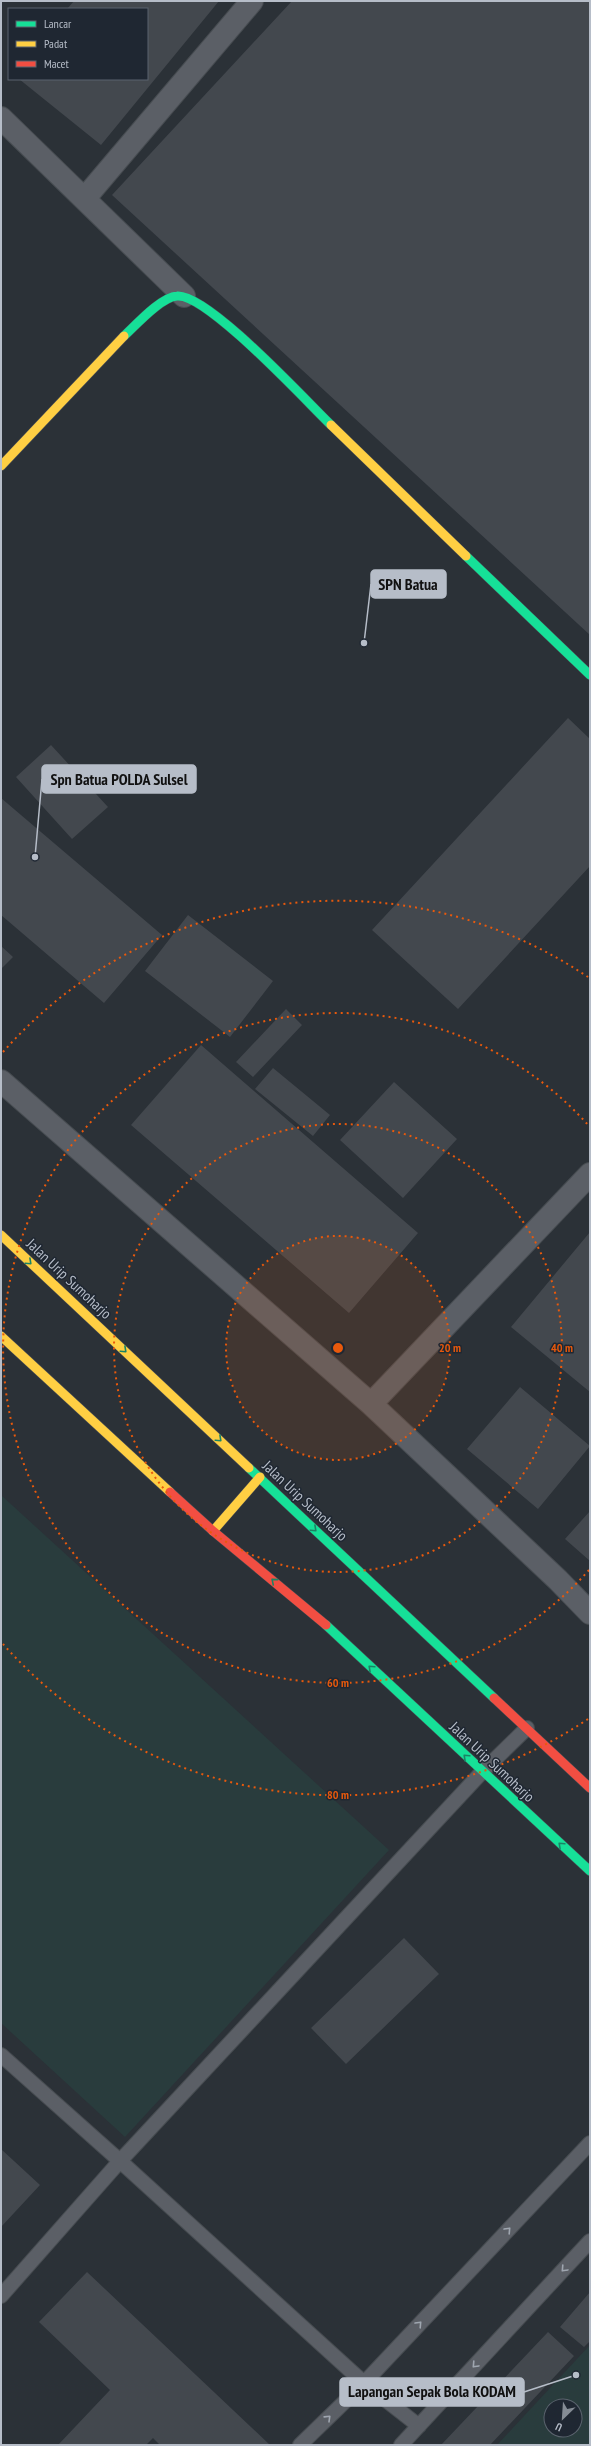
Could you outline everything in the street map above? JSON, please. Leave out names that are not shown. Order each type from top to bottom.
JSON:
[{"type":"main road","points":[[1,466],[125,334],[161,302],[173,297],[184,296],[198,302],[223,321],[590,675]]},
{"type":"main road","name":"Jalan Urip Sumoharjo","points":[[1,1235],[590,1788]]},
{"type":"main road","name":"Jalan Urip Sumoharjo","points":[[1,1336],[213,1531],[320,1620],[590,1871]]},
{"type":"main road","points":[[213,1531],[260,1477]]},
{"type":"street","points":[[85,198],[252,1]]},
{"type":"street","points":[[1,118],[85,198],[184,296]]},
{"type":"street","points":[[1,1081],[371,1404],[558,1580],[590,1613]]},
{"type":"street","points":[[371,1404],[590,1174]]},
{"type":"lane","points":[[1,2296],[120,2161],[482,1772],[527,1728]]},
{"type":"lane","points":[[1,2055],[364,2383],[419,2426]]},
{"type":"lane","points":[[300,2445],[364,2383],[590,2143]]},
{"type":"lane","points":[[401,2445],[590,2241]]},
{"type":"shaded area","points":[[1,1495],[389,1850],[125,2137],[1,2023]]},
{"type":"shaded area","points":[[590,2345],[590,2445],[497,2445]]},
{"type":"building","points":[[74,1],[219,1],[101,145],[20,80],[148,80],[148,8],[68,8]]},
{"type":"building","points":[[292,1],[590,1],[590,635],[112,195]]},
{"type":"building","points":[[568,718],[590,739],[590,866],[458,1009],[372,930]]},
{"type":"building","points":[[51,745],[108,807],[72,839],[16,777]]},
{"type":"building","points":[[1,798],[162,935],[104,1003],[1,915]]},
{"type":"building","points":[[188,915],[273,981],[230,1037],[145,971]]},
{"type":"building","points":[[1,946],[13,957],[1,969]]},
{"type":"building","points":[[286,1009],[302,1025],[253,1077],[236,1062]]},
{"type":"building","points":[[201,1045],[418,1233],[349,1313],[131,1125]]},
{"type":"building","points":[[273,1068],[330,1115],[313,1136],[255,1089]]},
{"type":"building","points":[[394,1082],[457,1139],[403,1198],[340,1140]]},
{"type":"building","points":[[590,1232],[590,1392],[511,1327]]},
{"type":"building","points":[[520,1387],[590,1446],[538,1509],[467,1449]]},
{"type":"building","points":[[590,1511],[590,1561],[565,1539]]},
{"type":"building","points":[[404,1938],[439,1974],[346,2064],[311,2028]]},
{"type":"building","points":[[1,2149],[40,2185],[1,2227]]},
{"type":"building","points":[[87,2272],[270,2445],[160,2445],[153,2438],[146,2445],[58,2445],[110,2390],[39,2322]]},
{"type":"building","points":[[590,2292],[590,2341],[584,2347],[560,2327]]},
{"type":"building","points":[[548,2332],[574,2356],[490,2445],[441,2445]]},
{"type":"traffic: fast","points":[[124,336],[149,312],[164,301],[177,296],[191,300],[210,312],[256,350],[331,425]]},
{"type":"traffic: fast","points":[[466,556],[590,675]]},
{"type":"traffic: fast","points":[[249,1468],[494,1698]]},
{"type":"traffic: fast","points":[[326,1625],[590,1871]]},
{"type":"traffic: slow","points":[[1,466],[124,336]]},
{"type":"traffic: slow","points":[[331,425],[466,556]]},
{"type":"traffic: slow","points":[[1,1235],[249,1468]]},
{"type":"traffic: slow","points":[[1,1336],[170,1492]]},
{"type":"traffic: slow","points":[[213,1531],[260,1477]]},
{"type":"traffic: jam","points":[[170,1492],[213,1531],[326,1625]]},
{"type":"traffic: jam","points":[[494,1698],[590,1788]]},
{"type":"place","name":"SPN Batua","points":[[364,643]]},
{"type":"place","name":"Spn Batua POLDA Sulsel","points":[[35,857]]},
{"type":"place","name":"Lapangan Sepak Bola KODAM","points":[[576,2375]]}]
